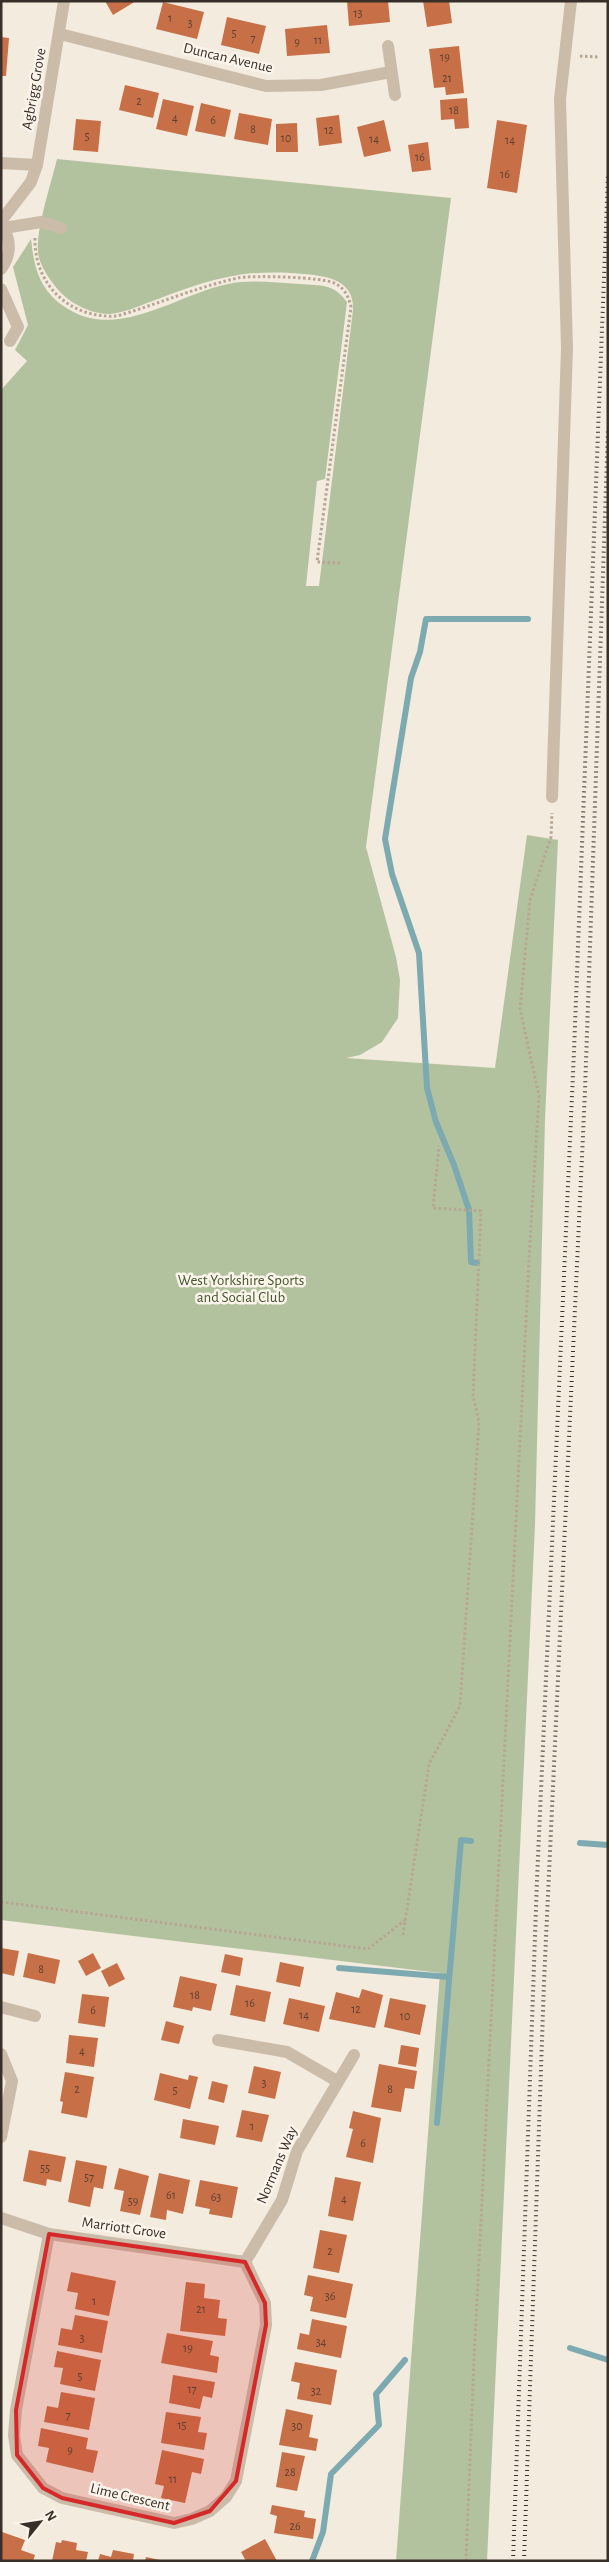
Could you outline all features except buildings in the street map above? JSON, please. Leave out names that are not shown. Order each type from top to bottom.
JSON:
[{"type":"street","name":"Agbrigg Grove","points":[[2,225],[31,182],[37,165],[64,1]]},
{"type":"street","points":[[552,797],[567,348],[560,99],[571,1]]},
{"type":"street","name":"Duncan Avenue","points":[[60,34],[266,86],[321,85],[392,72]]},
{"type":"street","points":[[388,46],[395,95]]},
{"type":"street","points":[[1,163],[37,165]]},
{"type":"street","points":[[1,269],[10,249],[2,225],[41,222],[61,228]]},
{"type":"street","points":[[1,289],[18,327],[10,340]]},
{"type":"street","points":[[1,2008],[35,2016]]},
{"type":"street","points":[[218,2040],[286,2052],[337,2081]]},
{"type":"street","points":[[1,2054],[12,2081],[1,2137]]},
{"type":"street","name":"Normans Way","points":[[245,2262],[282,2200],[297,2151],[354,2055]]},
{"type":"street","name":"Marriott Grove","points":[[1,2218],[49,2234],[245,2262]]},
{"type":"street","name":"Lime Crescent","points":[[49,2234],[16,2410],[14,2435],[18,2455],[43,2488],[62,2498],[174,2523],[192,2519],[210,2511],[226,2497],[236,2481],[266,2325],[265,2303],[245,2262]]},
{"type":"path","points":[[36,223],[36,259],[42,276],[53,293],[84,313],[102,317],[117,316],[208,285],[241,278],[312,279],[334,282],[342,289],[349,297],[351,307],[318,562],[342,563]]},
{"type":"path","points":[[466,2561],[510,1637],[539,1096],[520,1009],[530,900],[551,837],[552,797]]},
{"type":"path","points":[[403,1935],[429,1764],[460,1706],[479,1422],[473,1396],[481,1211],[433,1208],[439,1146]]},
{"type":"path","points":[[1,1902],[368,1950],[405,1920]]},
{"type":"highlighted area","points":[[49,2234],[245,2262],[265,2303],[266,2325],[236,2481],[210,2511],[174,2523],[62,2498],[43,2488],[17,2455],[16,2410]]},
{"type":"green space","name":"West Yorkshire Sports and Social Club","points":[[57,159],[451,198],[366,847],[396,957],[400,980],[398,1018],[382,1042],[360,1055],[346,1058],[495,1068],[527,835],[558,840],[545,1119],[535,1525],[487,2561],[396,2561],[440,1973],[1,1920],[1,390],[27,361],[15,350],[28,325],[13,267],[31,239],[39,276],[54,298],[62,305],[82,316],[103,320],[145,313],[208,290],[228,284],[246,282],[321,286],[332,288],[342,296],[347,302],[325,479],[317,481],[306,586],[319,586],[353,310],[352,297],[346,288],[337,281],[316,275],[282,273],[258,273],[227,277],[182,290],[131,309],[110,314],[94,312],[79,306],[55,286],[42,266],[38,252],[39,231]]},
{"type":"waterway","points":[[477,1263],[471,1262],[469,1210],[454,1165],[436,1122],[427,1088],[419,953],[392,874],[385,839],[411,678],[420,652],[426,619],[528,619]]},
{"type":"waterway","points":[[437,2123],[461,1840],[471,1841]]},
{"type":"waterway","points":[[580,1843],[608,1845]]},
{"type":"waterway","points":[[339,1968],[449,1977]]},
{"type":"waterway","points":[[570,2348],[608,2360]]},
{"type":"waterway","points":[[312,2561],[323,2532],[331,2474],[379,2425],[376,2394],[405,2360]]},
{"type":"railway","points":[[513,2561],[537,1880],[574,1051],[608,174]]},
{"type":"railway","points":[[524,2561],[544,1982],[585,1091],[608,429]]}]
